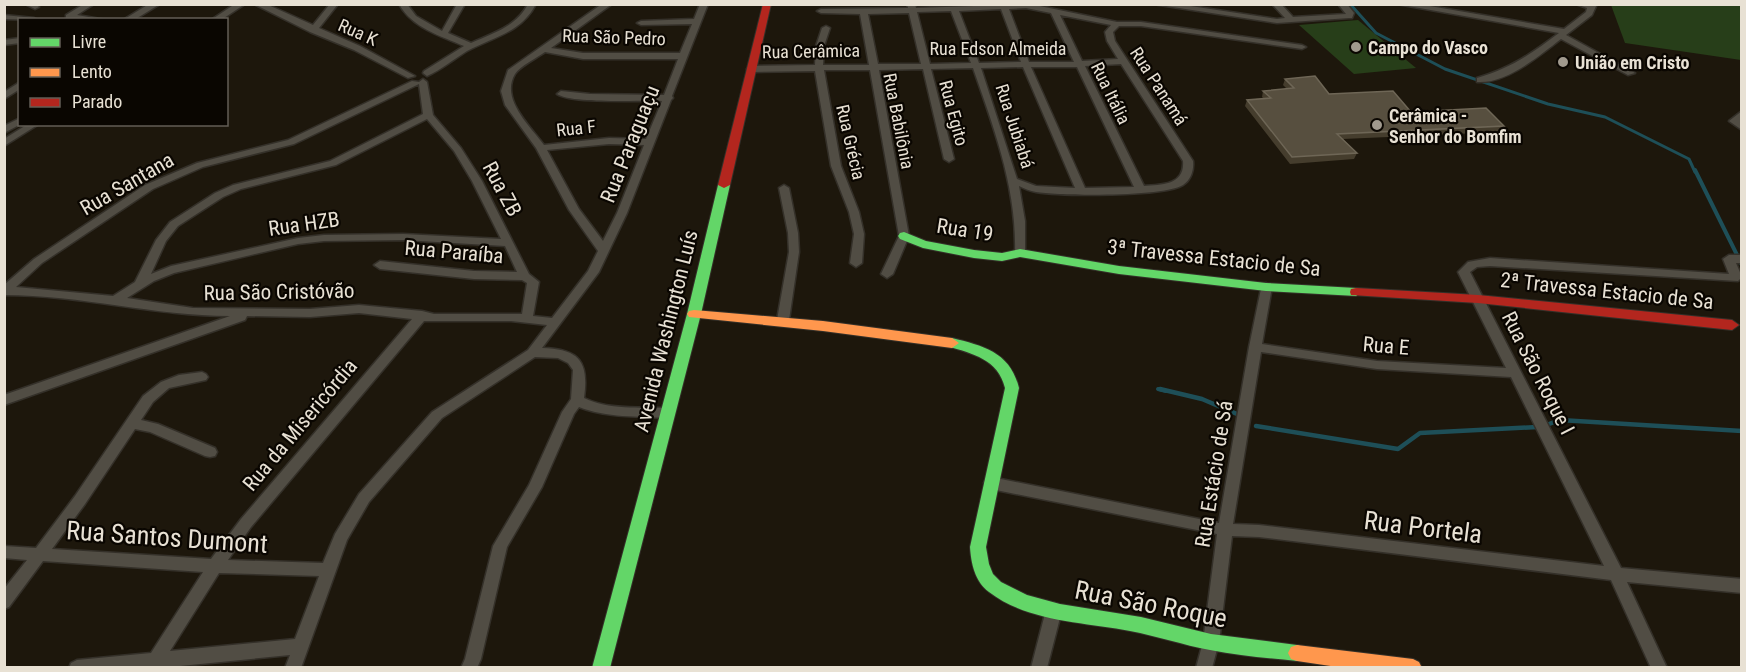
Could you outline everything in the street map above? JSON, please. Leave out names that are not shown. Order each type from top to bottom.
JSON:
[{"type":"street","points":[[67,18],[90,4]]},
{"type":"street","points":[[131,18],[156,4]]},
{"type":"street","points":[[218,18],[241,4]]},
{"type":"street","name":"Rua K","points":[[258,4],[419,78]]},
{"type":"street","points":[[313,30],[334,4]]},
{"type":"street","points":[[403,4],[408,13],[416,19],[471,46]]},
{"type":"street","points":[[444,34],[461,4]]},
{"type":"street","name":"Rua Santana","points":[[4,291],[38,261],[149,187],[200,165],[291,142],[419,78],[471,46],[507,31],[524,18],[532,4]]},
{"type":"street","points":[[604,251],[574,210],[541,148],[510,105],[505,91],[511,72],[597,14],[608,4]]},
{"type":"street","name":"Rua Paraguaçu","points":[[532,353],[579,292],[604,251],[669,98],[704,4]]},
{"type":"street","name":"Avenida Washington Luís","points":[[601,668],[694,314],[767,4]]},
{"type":"street","points":[[1157,4],[1277,21],[1349,16],[1350,13],[1342,4]]},
{"type":"street","points":[[1276,4],[1292,21]]},
{"type":"street","points":[[1401,4],[1562,33],[1631,73]]},
{"type":"street","points":[[1480,80],[1503,73],[1527,61],[1589,13],[1593,5],[1580,4]]},
{"type":"street","points":[[821,11],[864,12],[912,7],[954,9],[1037,6],[1117,24],[1141,24],[1302,47]]},
{"type":"street","points":[[1175,6],[1182,12],[1185,31]]},
{"type":"street","name":"Rua Egito","points":[[912,7],[949,159]]},
{"type":"street","points":[[1004,7],[1026,65],[1082,192]]},
{"type":"street","name":"Rua Jubiabá","points":[[954,9],[978,65],[1014,181],[1036,189],[1082,192],[1158,189],[1175,186],[1183,180],[1189,166]]},
{"type":"street","name":"Rua Itália","points":[[1054,11],[1140,189]]},
{"type":"street","name":"Rua Babilônia","points":[[864,12],[904,236]]},
{"type":"street","points":[[641,23],[697,21]]},
{"type":"street","name":"Rua Panamá","points":[[1117,24],[1111,29],[1109,36],[1189,166]]},
{"type":"street","name":"Rua Grécia","points":[[825,28],[820,46],[819,68],[836,166],[854,212],[859,234],[856,263]]},
{"type":"street","name":"Rua São Pedro","points":[[543,49],[583,56],[684,56]]},
{"type":"street","name":"Rua Edson Almeida","points":[[872,66],[1078,64],[1124,61]]},
{"type":"street","name":"Rua Cerâmica","points":[[751,69],[872,66]]},
{"type":"street","points":[[140,284],[161,240],[174,224],[219,195],[237,187],[333,163],[428,115],[419,78]]},
{"type":"street","points":[[4,96],[18,86]]},
{"type":"street","points":[[561,94],[590,98],[669,98]]},
{"type":"street","points":[[1742,114],[1734,121],[1742,127]]},
{"type":"street","name":"Rua ZB","points":[[428,115],[466,163],[525,276],[533,282],[527,318]]},
{"type":"street","points":[[4,130],[18,122]]},
{"type":"street","points":[[4,142],[32,126]]},
{"type":"street","name":"Rua F","points":[[541,148],[609,141],[651,142]]},
{"type":"street","points":[[1014,181],[1020,223],[1020,253]]},
{"type":"street","points":[[783,320],[794,252],[793,233],[784,188]]},
{"type":"street","points":[[887,274],[904,236]]},
{"type":"street","name":"Rua 19","points":[[904,236],[909,240],[924,244],[974,254],[1002,257],[1020,253]]},
{"type":"street","name":"Rua HZB","points":[[115,300],[140,284],[171,270],[298,241],[324,238],[403,237],[508,243]]},
{"type":"street","name":"3ª Travessa Estacio de Sa","points":[[1020,253],[1119,270],[1266,287],[1478,299]]},
{"type":"street","name":"Rua São Roque I","points":[[1659,668],[1616,574],[1464,272],[1475,263],[1736,278],[1730,259],[1738,259]]},
{"type":"street","name":"Rua Paraíba","points":[[380,265],[474,275],[525,276]]},
{"type":"street","name":"Rua Estácio de Sá","points":[[1204,668],[1211,642],[1225,530],[1266,287]]},
{"type":"street","name":"Rua São Cristóvão","points":[[4,291],[31,291],[115,300],[193,312],[310,313],[359,309],[434,318],[483,316],[554,322]]},
{"type":"street","name":"2ª Travessa Estacio de Sa","points":[[1478,299],[1732,325]]},
{"type":"street","points":[[4,400],[220,322],[268,311]]},
{"type":"street","name":"Rua São Roque","points":[[694,314],[783,320],[956,344],[990,356],[1003,364],[1008,371],[1012,388],[978,547],[979,564],[985,576],[995,587],[1014,598],[1053,610],[1133,623],[1211,642],[1413,668]]},
{"type":"street","name":"Rua da Misericórdia","points":[[153,663],[215,566],[264,501],[422,315]]},
{"type":"street","name":"Rua E","points":[[1255,347],[1377,365],[1514,373]]},
{"type":"street","points":[[293,668],[327,570],[350,519],[364,498],[437,415],[532,353],[541,351],[555,353],[574,362],[579,369],[578,400],[568,412],[535,487],[500,546],[469,668]]},
{"type":"street","points":[[4,602],[18,581],[42,553],[131,423],[156,391],[179,380],[202,378]]},
{"type":"street","points":[[578,400],[586,405],[600,408],[667,413]]},
{"type":"street","points":[[131,423],[153,428],[210,452]]},
{"type":"street","name":"Rua Portela","points":[[991,483],[1225,530],[1259,531],[1616,574],[1742,586]]},
{"type":"street","name":"Rua Santos Dumont","points":[[4,552],[215,566],[327,570]]},
{"type":"street","points":[[1039,668],[1053,610]]},
{"type":"street","points":[[77,668],[153,663],[302,646]]},
{"type":"green space","points":[[1611,5],[1741,5],[1741,60],[1625,43]]},
{"type":"green space","name":"Campo do Vasco","points":[[1358,20],[1416,68],[1354,74],[1299,25]]},
{"type":"building","name":"Cerâmica - Senhor do Bomfim","points":[[1315,76],[1329,94],[1393,91],[1411,112],[1486,108],[1504,126],[1337,134],[1357,153],[1292,157],[1247,100],[1271,98],[1263,91],[1294,88],[1285,79]]},
{"type":"waterway","points":[[1350,4],[1376,33],[1445,69],[1548,104],[1605,117],[1689,159],[1695,172]]},
{"type":"waterway","points":[[1695,170],[1742,265]]},
{"type":"waterway","points":[[1158,389],[1166,391]]},
{"type":"waterway","points":[[1160,389],[1202,399],[1237,414]]},
{"type":"waterway","points":[[1549,424],[1560,420],[1742,431]]},
{"type":"waterway","points":[[1256,426],[1398,449],[1420,433],[1537,427]]},
{"type":"traffic: fast","points":[[601,668],[694,314],[724,185]]},
{"type":"traffic: fast","points":[[904,236],[923,244],[974,254],[1002,257],[1020,253],[1119,270],[1266,287],[1356,292]]},
{"type":"traffic: fast","points":[[952,343],[991,356],[1005,369],[1012,388],[978,547],[982,569],[987,579],[995,587],[1024,602],[1060,611],[1141,625],[1211,642],[1297,653]]},
{"type":"traffic: slow","points":[[694,314],[823,326],[952,343]]},
{"type":"traffic: slow","points":[[1297,653],[1413,668]]},
{"type":"traffic: jam","points":[[724,185],[767,4]]},
{"type":"traffic: jam","points":[[1356,292],[1478,299],[1732,325]]},
{"type":"place","name":"Campo do Vasco","points":[[1356,47]]},
{"type":"place","name":"União em Cristo","points":[[1563,62]]},
{"type":"place","name":"Cerâmica - Senhor do Bomfim","points":[[1377,125]]}]
